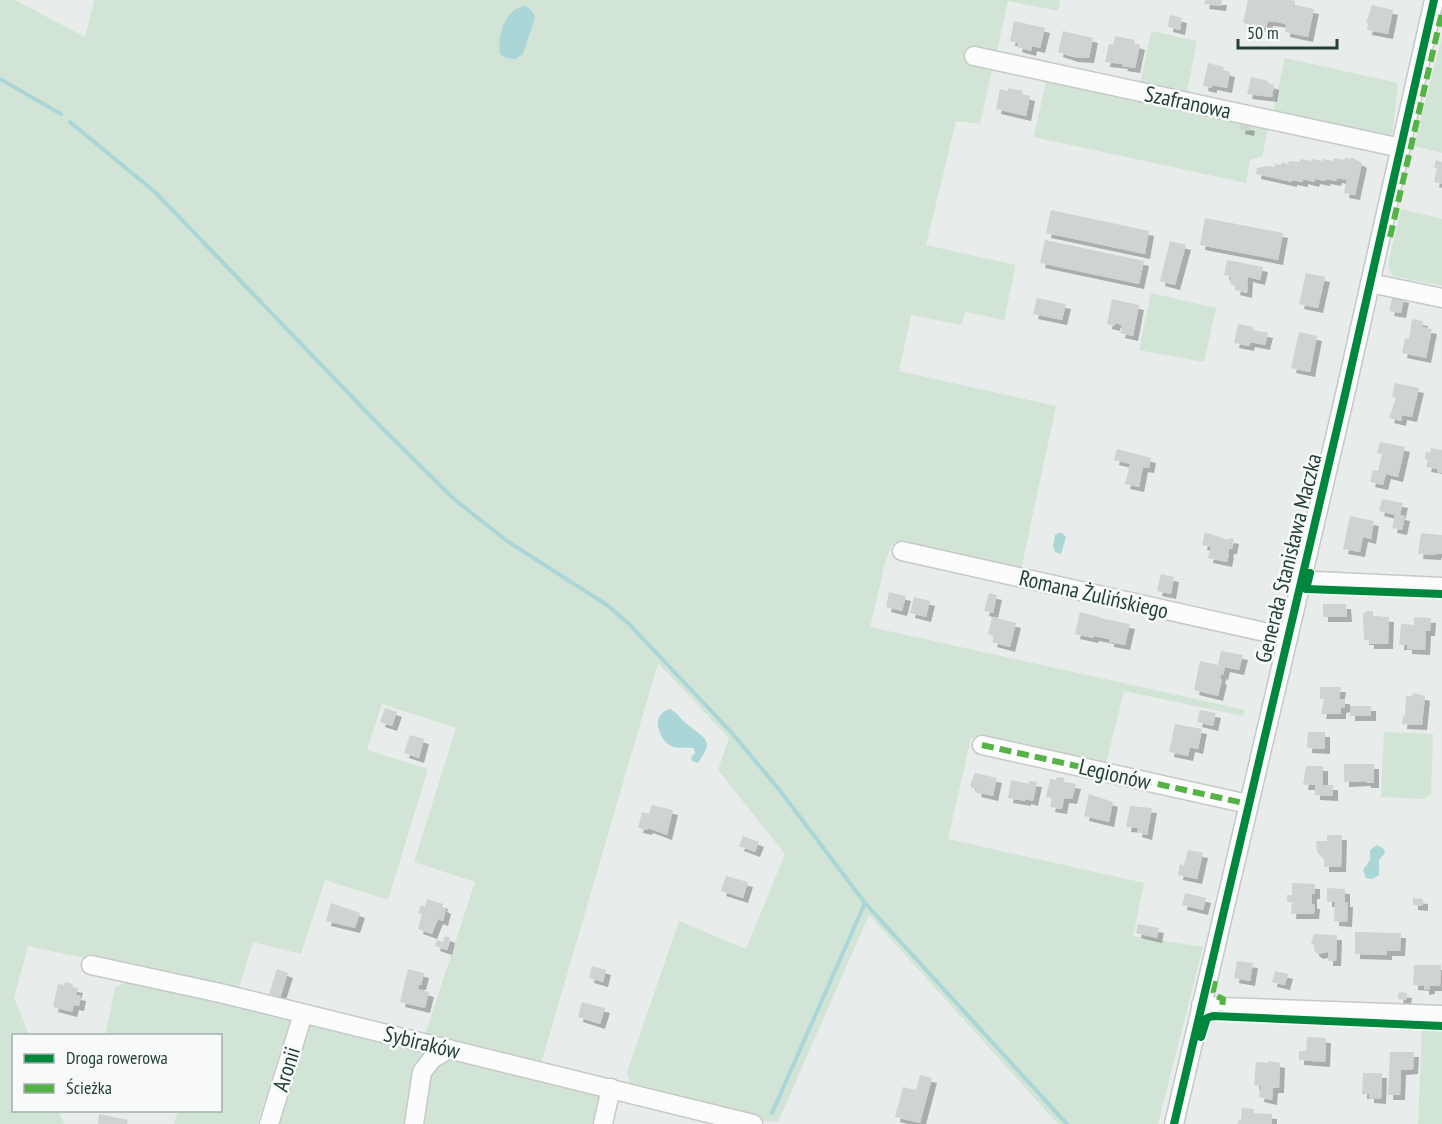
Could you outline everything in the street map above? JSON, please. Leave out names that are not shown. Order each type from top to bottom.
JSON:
[{"type":"street","name":"Generała Stanisława Maczka","points":[[1174,1124],[1401,148],[1436,12]]},
{"type":"street","name":"Szafranowa","points":[[974,56],[1401,148]]},
{"type":"street","points":[[1370,283],[1442,298]]},
{"type":"street","name":"Romana Żulińskiego","points":[[902,551],[1287,637]]},
{"type":"street","points":[[1302,578],[1442,587]]},
{"type":"street","name":"Legionów","points":[[982,744],[1248,804]]},
{"type":"street","name":"Sybiraków","points":[[91,965],[449,1049],[753,1124]]},
{"type":"street","points":[[1201,1005],[1442,1015]]},
{"type":"street","name":"Aronii","points":[[269,1124],[303,1014]]},
{"type":"street","points":[[414,1124],[422,1072],[432,1059],[449,1049]]},
{"type":"street","points":[[603,1124],[611,1088]]},
{"type":"green space","points":[[0,0],[15,0],[85,37],[94,0],[1060,0],[1058,11],[1008,1],[996,56],[973,50],[968,65],[992,70],[980,124],[956,121],[926,245],[1016,265],[1004,320],[965,312],[962,325],[911,315],[899,371],[1056,406],[1020,574],[892,545],[886,559],[870,627],[1245,710],[1243,716],[1124,691],[1105,767],[971,738],[948,839],[1144,883],[1133,936],[1203,947],[1158,1124],[1058,1124],[869,915],[778,1122],[752,1120],[630,1085],[627,1072],[679,921],[746,949],[785,854],[718,770],[729,738],[658,663],[540,1067],[424,1038],[475,882],[414,862],[456,728],[382,704],[367,750],[428,769],[388,900],[325,880],[301,954],[253,942],[238,991],[28,946],[14,998],[29,1034],[12,1034],[12,1112],[59,1112],[64,1124],[0,1124]]},
{"type":"green space","points":[[1151,31],[1197,41],[1186,96],[1140,85]]},
{"type":"green space","points":[[1442,37],[1442,153],[1414,146]]},
{"type":"green space","points":[[1285,58],[1398,83],[1392,138],[1272,115]]},
{"type":"green space","points":[[1046,81],[1268,129],[1262,157],[1250,160],[1246,183],[1034,137]]},
{"type":"green space","points":[[1401,209],[1442,219],[1442,286],[1393,276],[1388,265]]},
{"type":"green space","points":[[1151,293],[1216,308],[1204,362],[1139,350]]},
{"type":"green space","points":[[1384,732],[1433,734],[1431,794],[1424,799],[1381,797]]},
{"type":"green space","points":[[127,981],[291,1021],[257,1124],[174,1124],[178,1112],[222,1112],[222,1034],[105,1034],[115,988]]},
{"type":"green space","points":[[310,1026],[437,1052],[408,1124],[278,1124]]},
{"type":"green space","points":[[1422,1030],[1442,1031],[1442,1124],[1418,1124]]},
{"type":"green space","points":[[452,1053],[601,1093],[593,1124],[419,1124],[427,1073]]},
{"type":"water","points":[[526,6],[535,18],[523,54],[515,59],[506,58],[500,54],[501,31],[513,11]]},
{"type":"water","points":[[1058,533],[1066,537],[1061,554],[1055,552],[1053,546],[1055,535]]},
{"type":"water","points":[[670,709],[706,740],[706,749],[698,763],[692,761],[691,758],[695,753],[694,748],[671,746],[666,743],[660,733],[658,721],[660,716]]},
{"type":"water","points":[[1377,845],[1384,849],[1385,853],[1379,860],[1379,875],[1372,879],[1366,878],[1363,870],[1370,860],[1370,850]]},
{"type":"building","points":[[1205,0],[1222,0],[1221,6],[1204,4]]},
{"type":"building","points":[[1248,0],[1290,0],[1295,1],[1295,5],[1314,9],[1308,37],[1285,32],[1286,24],[1277,22],[1268,21],[1266,28],[1243,23]]},
{"type":"building","points":[[1372,5],[1393,10],[1388,34],[1367,30],[1368,23],[1366,23]]},
{"type":"building","points":[[1170,15],[1182,18],[1180,30],[1168,27]]},
{"type":"building","points":[[1014,21],[1045,28],[1040,48],[1032,46],[1031,51],[1017,47],[1018,43],[1010,41]]},
{"type":"building","points":[[1063,31],[1093,38],[1089,58],[1073,57],[1058,52]]},
{"type":"building","points":[[1115,36],[1135,40],[1134,43],[1140,45],[1135,68],[1105,62],[1109,44],[1113,45]]},
{"type":"building","points":[[1208,63],[1224,67],[1223,70],[1230,72],[1227,88],[1203,86]]},
{"type":"building","points":[[1251,77],[1268,81],[1274,85],[1272,97],[1247,94]]},
{"type":"building","points":[[1008,88],[1023,91],[1022,94],[1030,96],[1026,116],[996,109],[1000,89],[1008,91]]},
{"type":"building","points":[[1241,124],[1250,126],[1249,131],[1240,129]]},
{"type":"building","points":[[1351,157],[1362,163],[1355,195],[1344,193],[1347,180],[1315,179],[1314,182],[1303,179],[1303,182],[1292,180],[1292,182],[1256,174],[1257,168],[1275,167],[1275,164],[1281,165],[1282,162],[1288,164],[1289,161],[1300,162],[1300,159],[1333,161],[1334,158],[1344,160],[1345,158],[1351,159]]},
{"type":"building","points":[[1436,160],[1442,162],[1442,184],[1434,182]]},
{"type":"building","points":[[1051,210],[1149,231],[1145,254],[1046,233]]},
{"type":"building","points":[[1205,218],[1283,233],[1278,260],[1200,245]]},
{"type":"building","points":[[1045,240],[1144,261],[1139,284],[1040,263]]},
{"type":"building","points":[[1170,241],[1186,245],[1175,285],[1160,281]]},
{"type":"building","points":[[1227,260],[1263,267],[1260,280],[1248,277],[1247,293],[1235,290],[1236,286],[1230,284],[1231,276],[1224,275]]},
{"type":"building","points":[[1306,273],[1325,277],[1318,308],[1299,304]]},
{"type":"building","points":[[1393,295],[1404,298],[1401,313],[1389,311]]},
{"type":"building","points":[[1037,298],[1066,304],[1062,320],[1033,314]]},
{"type":"building","points":[[1112,299],[1139,305],[1133,336],[1120,333],[1122,325],[1107,324]]},
{"type":"building","points":[[1412,319],[1423,321],[1422,327],[1432,329],[1426,358],[1402,353],[1405,338],[1409,339]]},
{"type":"building","points":[[1238,324],[1268,333],[1265,345],[1250,342],[1249,346],[1234,343]]},
{"type":"building","points":[[1299,332],[1317,336],[1310,372],[1291,368]]},
{"type":"building","points":[[1395,383],[1419,388],[1412,417],[1402,415],[1401,421],[1389,418],[1396,398],[1392,397]]},
{"type":"building","points":[[1380,442],[1405,447],[1398,477],[1386,474],[1383,485],[1370,482],[1373,470],[1378,471],[1382,454],[1377,453]]},
{"type":"building","points":[[1431,448],[1442,450],[1442,473],[1437,472],[1438,469],[1426,467],[1428,460],[1425,459],[1426,452],[1430,453]]},
{"type":"building","points":[[1117,449],[1151,458],[1149,468],[1143,467],[1139,487],[1125,484],[1130,464],[1114,460]]},
{"type":"building","points":[[1382,499],[1403,503],[1400,515],[1405,516],[1402,530],[1392,528],[1395,515],[1379,511]]},
{"type":"building","points":[[1350,516],[1374,521],[1371,539],[1363,537],[1360,552],[1343,549]]},
{"type":"building","points":[[1205,532],[1228,540],[1229,538],[1234,539],[1232,549],[1229,549],[1227,562],[1208,558],[1211,547],[1202,545]]},
{"type":"building","points":[[1421,533],[1442,535],[1442,554],[1418,554]]},
{"type":"building","points":[[1161,574],[1174,577],[1171,594],[1157,591]]},
{"type":"building","points":[[889,592],[906,596],[902,611],[886,607]]},
{"type":"building","points":[[989,593],[997,595],[993,613],[984,611]]},
{"type":"building","points":[[914,597],[930,601],[926,617],[910,613]]},
{"type":"building","points":[[1323,604],[1346,604],[1347,617],[1323,617]]},
{"type":"building","points":[[1373,611],[1373,616],[1389,617],[1388,644],[1369,644],[1369,640],[1364,640],[1363,614]]},
{"type":"building","points":[[1080,612],[1130,624],[1125,645],[1109,642],[1109,639],[1075,634]]},
{"type":"building","points":[[992,617],[1016,623],[1010,647],[992,642],[994,636],[988,634]]},
{"type":"building","points":[[1414,617],[1431,618],[1430,631],[1426,631],[1425,650],[1407,649],[1407,645],[1399,645],[1401,624],[1414,625]]},
{"type":"building","points":[[1221,651],[1243,655],[1239,670],[1225,667],[1223,675],[1221,674],[1220,679],[1222,680],[1218,696],[1194,690],[1200,661],[1218,665]]},
{"type":"building","points":[[1320,687],[1341,687],[1339,699],[1345,699],[1345,707],[1341,708],[1341,714],[1321,714],[1324,699],[1320,699]]},
{"type":"building","points":[[1414,693],[1425,696],[1422,725],[1402,724],[1403,716],[1405,716],[1406,696]]},
{"type":"building","points":[[1350,706],[1371,706],[1371,716],[1350,716]]},
{"type":"building","points":[[385,708],[397,712],[392,726],[380,722]]},
{"type":"building","points":[[1200,710],[1216,713],[1213,726],[1197,722]]},
{"type":"building","points":[[1175,724],[1202,729],[1198,749],[1190,747],[1188,756],[1169,752]]},
{"type":"building","points":[[1308,732],[1325,732],[1325,749],[1307,748]]},
{"type":"building","points":[[410,735],[424,739],[419,758],[404,753]]},
{"type":"building","points":[[1344,764],[1374,764],[1374,783],[1344,782]]},
{"type":"building","points":[[1306,766],[1323,766],[1323,785],[1333,785],[1333,796],[1315,795],[1315,785],[1303,785]]},
{"type":"building","points":[[975,773],[997,778],[993,796],[976,792],[977,789],[972,788],[970,785]]},
{"type":"building","points":[[1057,777],[1064,778],[1064,782],[1076,784],[1072,799],[1064,798],[1062,809],[1050,807],[1052,798],[1046,797],[1050,779],[1056,780]]},
{"type":"building","points":[[1011,780],[1029,784],[1029,781],[1037,782],[1033,801],[1008,798]]},
{"type":"building","points":[[1089,794],[1113,802],[1109,822],[1084,816]]},
{"type":"building","points":[[652,805],[673,810],[667,835],[648,828],[647,830],[638,828],[642,812],[649,814]]},
{"type":"building","points":[[1130,806],[1152,808],[1147,835],[1137,832],[1138,828],[1126,827]]},
{"type":"building","points":[[1327,835],[1342,835],[1341,867],[1324,867],[1324,859],[1317,852],[1316,841],[1327,841]]},
{"type":"building","points":[[743,836],[759,842],[755,852],[739,846]]},
{"type":"building","points":[[1188,850],[1203,853],[1197,879],[1178,875],[1180,864],[1184,865]]},
{"type":"building","points":[[726,876],[748,882],[743,898],[721,891]]},
{"type":"building","points":[[1292,883],[1315,884],[1315,894],[1312,894],[1312,904],[1315,904],[1314,914],[1291,914],[1292,902],[1287,902],[1287,895],[1292,895]]},
{"type":"building","points":[[1327,888],[1345,889],[1345,902],[1348,902],[1347,922],[1334,921],[1335,902],[1327,902]]},
{"type":"building","points":[[1185,893],[1206,898],[1203,910],[1182,905]]},
{"type":"building","points":[[1413,898],[1423,899],[1423,906],[1413,905]]},
{"type":"building","points":[[427,899],[443,904],[442,907],[446,909],[443,921],[438,919],[432,934],[418,929],[422,914],[418,913],[421,905],[425,907]]},
{"type":"building","points":[[331,903],[360,913],[355,928],[326,921]]},
{"type":"building","points":[[1138,924],[1159,928],[1157,938],[1136,933]]},
{"type":"building","points":[[1355,932],[1401,933],[1400,951],[1387,951],[1387,955],[1355,954]]},
{"type":"building","points":[[1314,934],[1337,935],[1336,961],[1328,961],[1328,952],[1318,954],[1314,951],[1314,945],[1311,943]]},
{"type":"building","points":[[445,936],[450,938],[447,950],[435,946],[437,940],[443,942]]},
{"type":"building","points":[[1237,961],[1253,963],[1250,981],[1234,978]]},
{"type":"building","points":[[1414,965],[1441,965],[1440,986],[1430,986],[1430,989],[1424,990],[1424,986],[1413,985]]},
{"type":"building","points":[[592,966],[606,970],[603,982],[589,978]]},
{"type":"building","points":[[277,969],[288,973],[280,998],[269,994]]},
{"type":"building","points":[[408,969],[424,973],[418,989],[429,992],[425,1008],[400,1002]]},
{"type":"building","points":[[1275,971],[1288,974],[1285,985],[1272,982]]},
{"type":"building","points":[[65,982],[78,988],[76,995],[81,996],[79,1006],[74,1005],[72,1012],[53,1007],[58,984],[64,985]]},
{"type":"building","points":[[1399,992],[1407,993],[1406,1000],[1398,999]]},
{"type":"building","points":[[582,1002],[605,1008],[600,1024],[578,1017]]},
{"type":"building","points":[[1307,1037],[1326,1038],[1325,1062],[1299,1060],[1299,1051],[1306,1051]]},
{"type":"building","points":[[1390,1052],[1414,1052],[1413,1069],[1401,1070],[1400,1095],[1388,1095]]},
{"type":"building","points":[[1268,1061],[1280,1063],[1279,1088],[1273,1088],[1272,1100],[1259,1097],[1261,1086],[1254,1085],[1256,1062],[1268,1063]]},
{"type":"building","points":[[1363,1073],[1382,1073],[1381,1099],[1369,1098],[1369,1094],[1362,1094]]},
{"type":"building","points":[[920,1075],[932,1078],[920,1123],[895,1117],[903,1087],[916,1090]]},
{"type":"building","points":[[1242,1108],[1254,1109],[1254,1113],[1272,1114],[1272,1124],[1237,1124],[1241,1120]]},
{"type":"building","points":[[99,1114],[128,1120],[127,1124],[98,1124]]},
{"type":"waterway","points":[[0,79],[61,114]]},
{"type":"waterway","points":[[70,122],[155,192],[382,428],[454,499],[507,541],[607,605],[629,624],[732,733],[781,792],[865,903],[1067,1124]]},
{"type":"waterway","points":[[772,1113],[865,903]]},
{"type":"marked path","points":[[1390,237],[1442,12]]},
{"type":"marked path","points":[[982,745],[1248,804]]},
{"type":"marked path","points":[[1215,981],[1214,995],[1223,999],[1221,1016]]},
{"type":"cycle path","points":[[1174,1124],[1344,399],[1434,0]]},
{"type":"cycle path","points":[[1310,573],[1306,589],[1442,594]]},
{"type":"cycle path","points":[[1201,1037],[1207,1018],[1213,1016],[1442,1026]]}]
